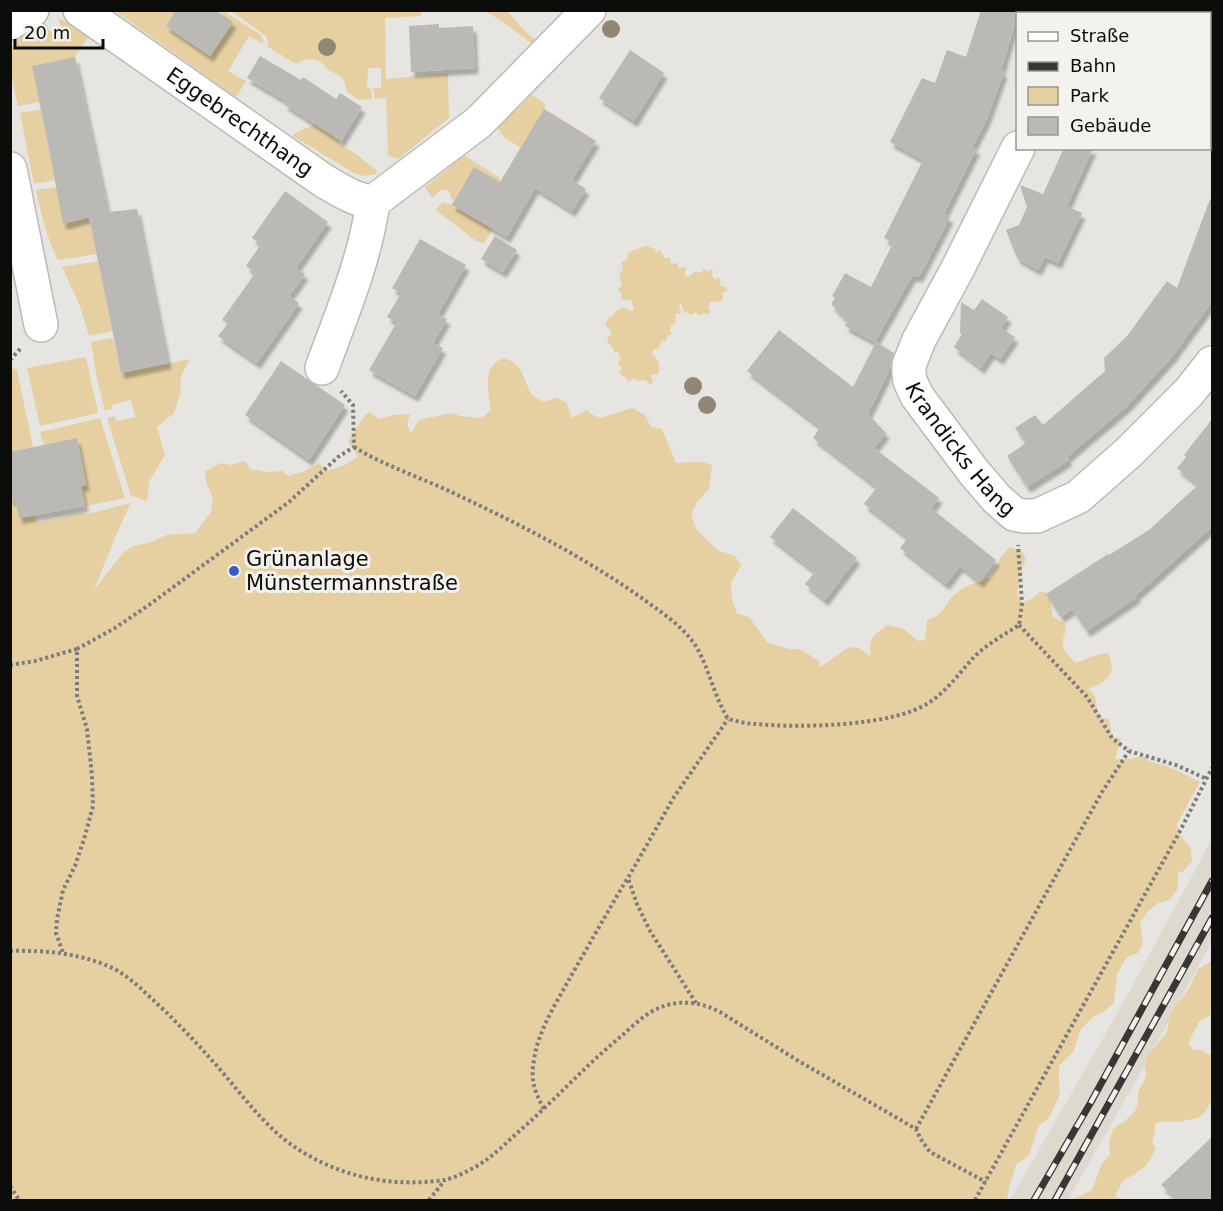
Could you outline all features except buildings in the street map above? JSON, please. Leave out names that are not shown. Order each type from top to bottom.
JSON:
[{"type":"street","points":[[10,22],[32,10]]},
{"type":"street","name":"Eggebrechthang","points":[[80,10],[324,181],[351,197],[374,202]]},
{"type":"street","points":[[322,368],[363,254],[374,202],[479,122],[589,10]]},
{"type":"street","name":"Krandicks Hang","points":[[1017,150],[919,340],[909,365],[912,388],[917,396],[996,498],[1014,513],[1037,516],[1078,497],[1128,453],[1189,392],[1212,363]]},
{"type":"street","points":[[10,169],[41,325]]},
{"type":"path","points":[[322,368],[352,405],[354,447]]},
{"type":"path","points":[[10,664],[35,661],[77,649],[114,628],[289,502],[338,457],[354,447]]},
{"type":"path","points":[[354,447],[535,532],[607,574],[670,619],[697,648],[728,719]]},
{"type":"path","points":[[728,719],[780,726],[836,724],[883,719],[906,713],[928,703],[954,682],[975,656],[1019,625],[1022,603],[1014,513]]},
{"type":"path","points":[[1019,625],[1087,697],[1112,738],[1130,751],[1176,765],[1207,779]]},
{"type":"path","points":[[63,953],[57,933],[57,920],[63,890],[75,866],[93,807],[87,729],[77,696],[77,649]]},
{"type":"path","points":[[544,1110],[533,1082],[533,1061],[538,1041],[557,1002],[674,797],[728,719]]},
{"type":"path","points":[[916,1128],[1097,802],[1130,751]]},
{"type":"path","points":[[975,1200],[1179,833],[1212,768]]},
{"type":"path","points":[[627,878],[636,904],[696,1003]]},
{"type":"path","points":[[10,951],[44,951],[87,958],[127,977],[209,1056],[249,1104],[278,1134],[330,1167],[378,1181],[446,1180],[478,1165],[544,1110],[599,1055],[640,1020],[658,1008],[696,1003],[720,1012],[797,1060],[916,1128],[930,1152],[986,1182]]},
{"type":"path","points":[[429,1200],[446,1180]]},
{"type":"path","points":[[10,1186],[19,1200]]},
{"type":"shaded area","points":[[1212,839],[1212,941],[1170,1014],[1145,1065],[1068,1200],[1010,1200],[1118,1012]]},
{"type":"green space","points":[[115,11],[176,11],[166,26],[210,56],[232,23],[220,14],[224,11],[261,35],[263,44],[249,36],[228,71],[246,81],[236,97]]},
{"type":"green space","points":[[231,11],[421,11],[421,16],[385,18],[386,79],[448,73],[449,118],[398,159],[388,155],[386,98],[375,99],[373,88],[381,88],[381,68],[368,68],[367,88],[371,89],[372,99],[359,100],[347,92],[342,78],[328,70],[322,63],[309,59],[296,64],[268,47],[266,36]]},
{"type":"green space","points":[[482,11],[507,11],[536,41],[533,44],[502,21]]},
{"type":"green space","points":[[58,18],[89,36],[75,57],[33,66],[40,102],[18,106],[12,74],[11,49],[20,37],[45,22],[50,32],[61,28]]},
{"type":"green space","points":[[532,95],[545,104],[545,109],[596,141],[574,177],[559,168],[514,159],[521,147],[504,137],[498,129],[498,126]]},
{"type":"green space","points":[[41,109],[55,180],[34,184],[20,113]]},
{"type":"green space","points":[[315,124],[340,140],[339,143],[377,171],[376,174],[364,176],[354,173],[293,136]]},
{"type":"green space","points":[[464,155],[501,179],[499,181],[529,198],[507,237],[493,229],[484,243],[476,241],[436,210],[442,202],[451,205],[454,200],[449,191],[442,189],[432,198],[425,187]]},
{"type":"green space","points":[[57,187],[63,223],[89,218],[97,254],[58,260],[45,226],[36,190]]},
{"type":"green space","points":[[649,246],[655,249],[656,253],[659,250],[664,258],[670,258],[671,264],[678,263],[678,268],[685,267],[686,277],[694,272],[699,273],[705,269],[707,272],[712,269],[711,274],[715,280],[721,279],[721,287],[728,290],[723,293],[721,301],[710,302],[708,308],[711,311],[708,314],[699,316],[696,312],[691,315],[684,312],[680,304],[682,313],[675,315],[675,324],[671,325],[670,331],[673,334],[667,336],[666,342],[662,340],[658,349],[654,349],[652,353],[658,360],[660,369],[657,375],[651,376],[653,381],[651,385],[645,380],[637,381],[635,378],[628,382],[625,376],[619,373],[622,367],[618,365],[618,362],[622,357],[618,357],[619,352],[614,353],[608,342],[611,331],[605,325],[608,317],[612,317],[623,307],[632,311],[634,308],[631,300],[623,300],[622,294],[618,291],[622,283],[621,263],[627,259],[628,253]]},
{"type":"green space","points":[[98,261],[112,331],[89,336],[80,306],[62,267]]},
{"type":"green space","points":[[113,338],[121,373],[190,359],[181,376],[180,394],[174,413],[157,427],[165,455],[149,482],[147,501],[131,496],[107,418],[114,416],[116,421],[135,417],[131,400],[111,405],[112,409],[105,411],[97,379],[91,342]]},
{"type":"green space","points":[[86,357],[98,413],[40,426],[27,368]]},
{"type":"green space","points":[[505,358],[513,362],[521,371],[531,394],[543,402],[556,398],[566,402],[572,418],[587,410],[600,418],[632,408],[645,415],[651,427],[662,429],[676,463],[698,462],[712,465],[709,489],[697,502],[691,515],[697,530],[717,550],[735,556],[741,565],[731,583],[732,599],[737,613],[749,617],[768,643],[789,649],[800,649],[819,661],[820,667],[849,647],[859,648],[871,657],[871,641],[887,625],[904,629],[918,641],[925,640],[927,620],[938,615],[959,591],[991,577],[1001,557],[1010,547],[1022,552],[1026,558],[1017,593],[1023,603],[1040,592],[1049,593],[1053,617],[1064,623],[1066,630],[1063,645],[1069,656],[1076,663],[1108,653],[1112,667],[1109,676],[1088,689],[1095,696],[1099,717],[1109,719],[1112,738],[1121,738],[1115,759],[1142,756],[1200,782],[1177,824],[1179,833],[1191,849],[1192,861],[1184,871],[1178,873],[1178,888],[1169,900],[1158,903],[1148,911],[1140,923],[1143,944],[1138,953],[1127,957],[1117,974],[1114,1003],[1102,1013],[1094,1016],[1081,1029],[1073,1052],[1059,1066],[1060,1094],[1049,1118],[1039,1125],[1029,1155],[1016,1165],[1007,1200],[11,1200],[10,500],[16,499],[19,518],[35,515],[36,523],[84,513],[84,515],[131,503],[94,590],[123,553],[133,546],[167,535],[195,533],[211,512],[213,498],[206,482],[205,471],[221,463],[231,465],[245,461],[250,469],[266,472],[283,471],[288,476],[305,471],[319,463],[328,471],[347,464],[358,456],[348,442],[365,415],[370,412],[379,419],[410,414],[407,424],[411,433],[419,420],[452,413],[482,418],[491,410],[489,372],[497,361]]},
{"type":"green space","points":[[10,367],[17,370],[33,447],[11,452]]},
{"type":"green space","points":[[100,418],[125,498],[85,506],[81,486],[86,484],[76,439],[44,445],[40,432]]},
{"type":"green space","points":[[1212,961],[1212,1014],[1199,1022],[1188,1043],[1193,1050],[1199,1049],[1212,1056],[1213,1090],[1208,1107],[1197,1118],[1179,1122],[1155,1123],[1152,1142],[1156,1149],[1146,1166],[1123,1181],[1115,1196],[1122,1200],[1072,1200],[1092,1190],[1102,1163],[1110,1155],[1109,1142],[1113,1129],[1135,1111],[1138,1104],[1138,1092],[1146,1076],[1147,1057],[1167,1032],[1170,1014],[1190,987],[1198,969]]},
{"type":"railway","points":[[1034,1200],[1091,1102],[1212,881]]},
{"type":"railway","points":[[1055,1200],[1212,918]]},
{"type":"place","name":"Grünanlage Münstermannstraße","points":[[234,571]]}]
